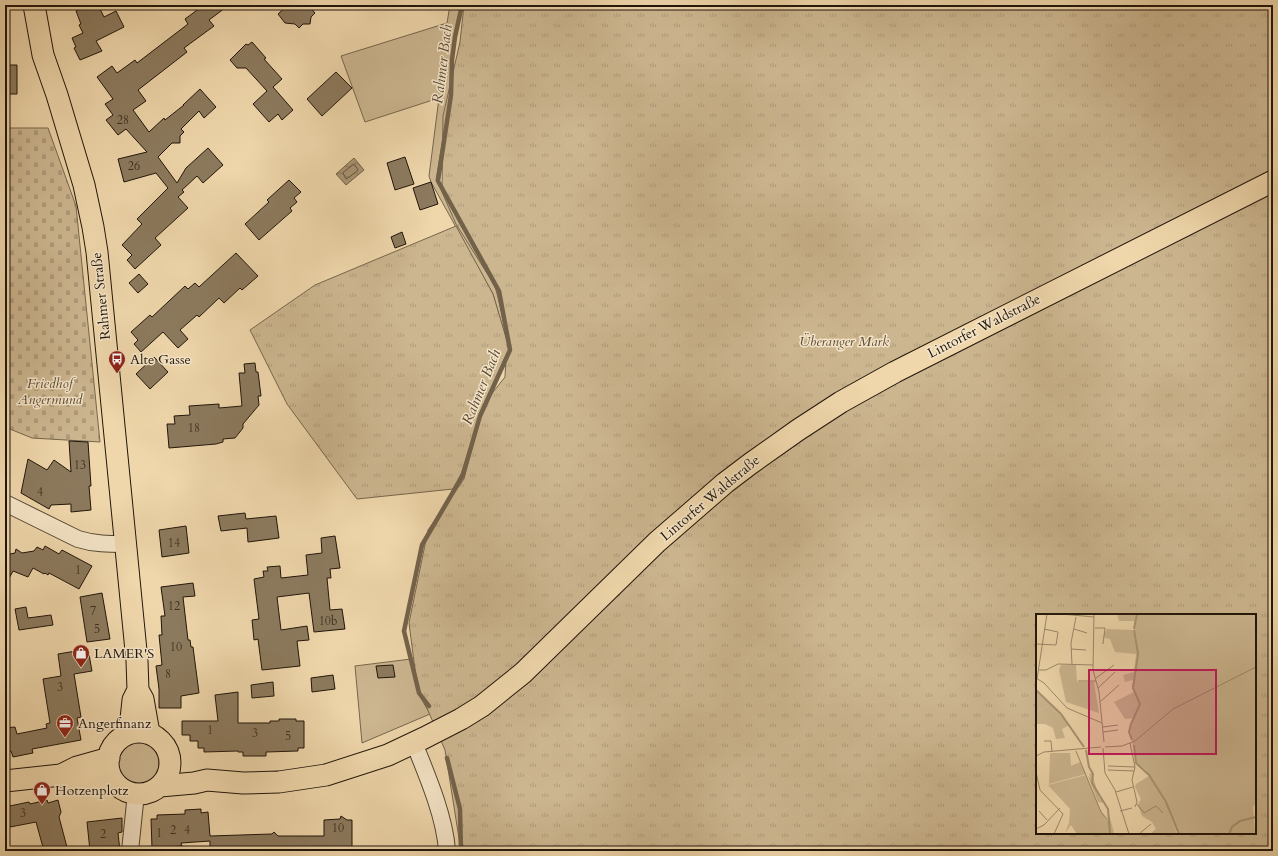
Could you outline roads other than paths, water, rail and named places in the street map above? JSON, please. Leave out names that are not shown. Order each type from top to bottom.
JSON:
[{"type":"main road","name":"Rahmer Straße","points":[[34,5],[43,55],[57,95],[86,192],[93,227],[137,661],[138,690],[143,699],[149,733]]},
{"type":"main road","name":"Lintorfer Waldstraße","points":[[160,786],[194,784],[207,780],[243,783],[279,782],[310,778],[349,768],[388,755],[461,719],[482,706],[504,689],[544,653],[657,542],[701,504],[750,464],[841,402],[895,372],[1273,181]]},
{"type":"main road","name":"Rahmer Straße","points":[[127,734],[131,719],[133,700],[138,690]]},
{"type":"main road","points":[[137,732],[149,733],[163,743],[169,752],[170,763],[166,779],[160,786],[149,792],[136,793],[126,790],[113,780],[109,770],[111,750],[116,742],[127,734],[137,732]]},
{"type":"main road","points":[[5,781],[61,775],[77,767],[109,758]]},
{"type":"main road","points":[[170,763],[198,774],[207,780]]},
{"type":"main road","points":[[61,775],[71,780],[113,780]]},
{"type":"street","points":[[5,503],[78,539],[90,543],[125,544]]},
{"type":"street","points":[[414,743],[441,816],[447,840],[447,851]]},
{"type":"street","points":[[130,851],[136,793]]},
{"type":"water","points":[[354,158],[364,170],[346,185],[336,174]]},
{"type":"waterway","name":"Rahmer Bach","points":[[429,706],[419,693],[404,631],[422,545],[463,475],[480,416],[510,350],[499,291],[438,181],[451,95],[452,60],[455,37],[462,5]]},
{"type":"waterway","name":"Rahmer Bach","points":[[447,758],[460,809],[461,851]]},
{"type":"place","name":"Alte Gasse","points":[[117,374]]},
{"type":"place","name":"LAMER'S","points":[[81,668]]},
{"type":"place","name":"Angerfinanz","points":[[65,738]]},
{"type":"place","name":"Hotzenplotz","points":[[42,805]]},
{"type":"park label","name":"Überanger Mark","points":[[844,341]]},
{"type":"park label","name":"Friedhof Angermund","points":[[50,392]]}]
